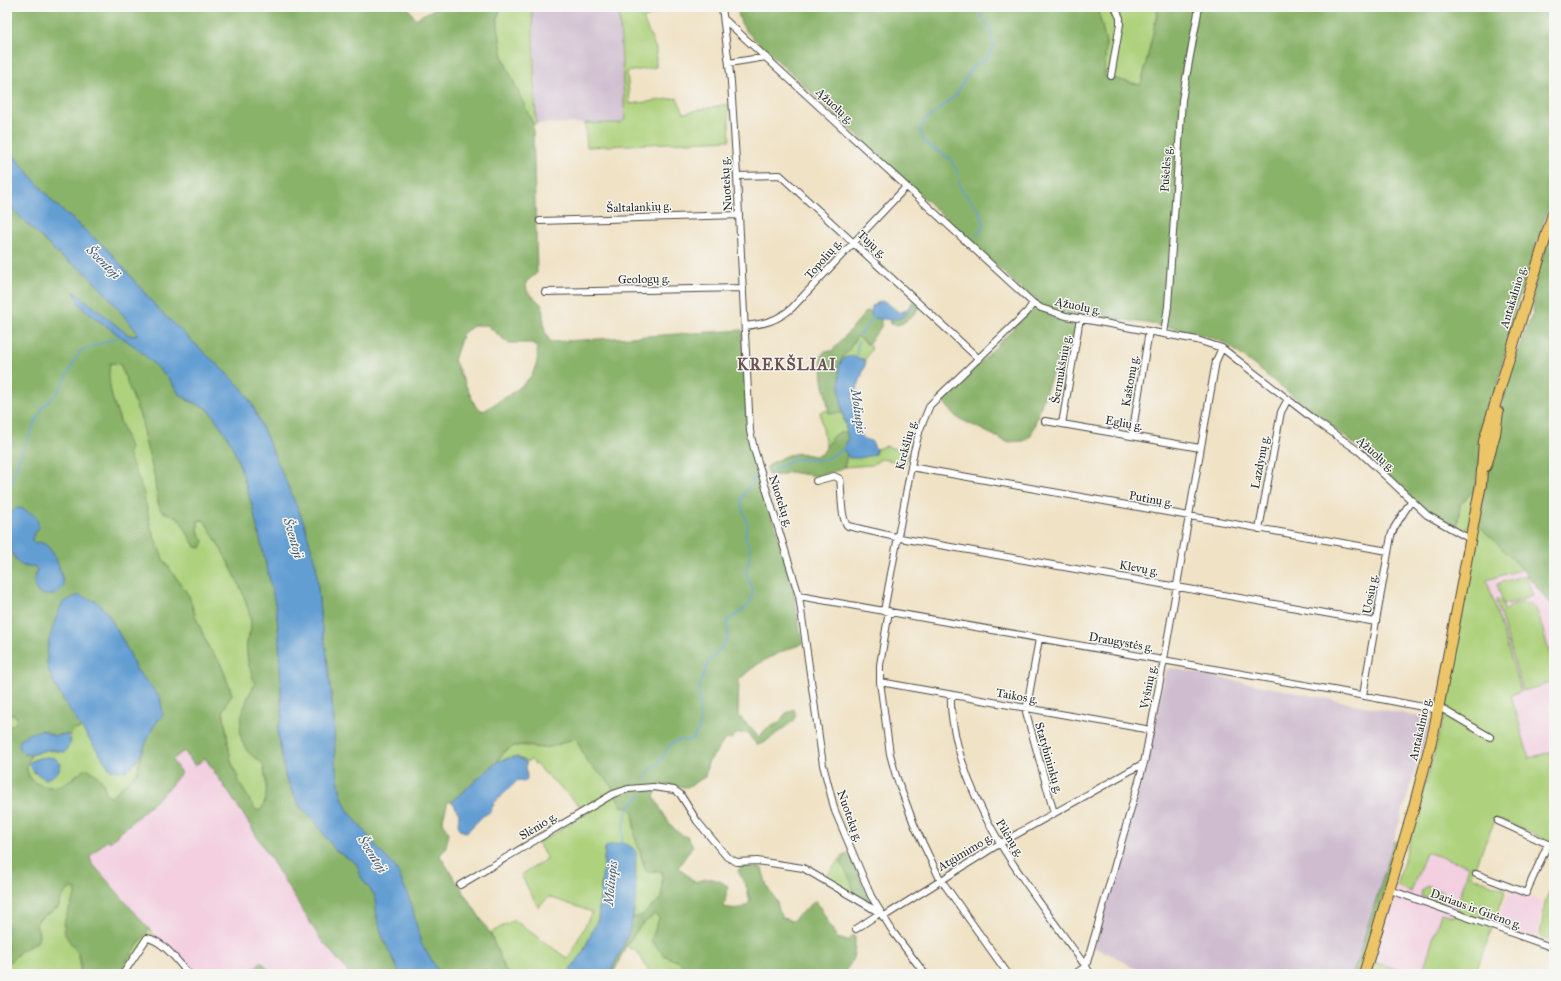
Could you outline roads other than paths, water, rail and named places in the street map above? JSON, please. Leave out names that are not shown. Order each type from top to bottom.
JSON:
[{"type":"main road","name":"Antakalnio g.","points":[[1364,974],[1390,890],[1425,766],[1439,708],[1481,484],[1484,441],[1500,394],[1516,332],[1554,210]]},
{"type":"street","name":"Nuotekų g.","points":[[722,7],[729,63],[737,176],[750,431],[754,450],[799,596],[822,765],[835,811],[871,896],[882,915],[925,974]]},
{"type":"street","points":[[1111,76],[1120,24],[1120,18],[1115,7]]},
{"type":"street","name":"Pušelės g.","points":[[1164,334],[1168,306],[1182,100],[1199,7]]},
{"type":"street","name":"Ąžuolų g.","points":[[724,19],[1033,303],[1049,311],[1204,342],[1222,348],[1360,452],[1411,501],[1435,521],[1470,539]]},
{"type":"street","points":[[729,63],[766,57]]},
{"type":"street","name":"Tujų g.","points":[[737,176],[780,175],[979,359]]},
{"type":"street","name":"Topolių g.","points":[[745,326],[764,324],[784,315],[809,292],[853,242],[906,187]]},
{"type":"street","name":"Šaltalankių g.","points":[[540,221],[739,215]]},
{"type":"street","name":"Geologų g.","points":[[545,292],[743,288]]},
{"type":"street","name":"Krekšlių g.","points":[[1008,974],[940,880],[921,840],[896,776],[890,754],[880,682],[880,666],[886,611],[897,537],[920,429],[930,405],[1027,312],[1033,303]]},
{"type":"street","name":"Šermukšnių g.","points":[[1062,424],[1080,318]]},
{"type":"street","name":"Kaštonų g.","points":[[1132,435],[1149,331]]},
{"type":"street","name":"Vyšnių g.","points":[[1086,966],[1144,763],[1164,660],[1216,361],[1222,348]]},
{"type":"street","name":"Lazdynų g.","points":[[1259,529],[1281,412],[1288,399]]},
{"type":"street","name":"Eglių g.","points":[[1045,421],[1200,448]]},
{"type":"street","name":"Putinų g.","points":[[911,467],[1388,551]]},
{"type":"street","name":"Klevų g.","points":[[816,481],[834,476],[840,479],[844,522],[848,526],[897,537],[1376,622]]},
{"type":"street","name":"Uosių g.","points":[[1363,696],[1388,551],[1394,528],[1411,501]]},
{"type":"street","name":"Draugystės g.","points":[[799,596],[1363,696],[1439,708]]},
{"type":"street","name":"Statybininkų g.","points":[[1039,639],[1026,709],[1028,722],[1054,813]]},
{"type":"street","name":"Taikos g.","points":[[880,682],[950,696],[1151,730]]},
{"type":"street","name":"Pilėnų g.","points":[[950,696],[955,735],[976,799],[999,844],[1091,974]]},
{"type":"street","points":[[1439,708],[1490,737]]},
{"type":"street","name":"Atgimimo g.","points":[[856,929],[882,915],[999,844],[1144,763]]},
{"type":"street","name":"Slėnio g.","points":[[460,885],[613,794],[628,789],[653,787],[674,790],[680,794],[697,821],[727,857],[737,862],[757,861],[803,868],[882,915]]},
{"type":"street","points":[[1476,874],[1526,893],[1548,844],[1498,821]]},
{"type":"street","name":"Dariaus ir Girėno g.","points":[[1390,890],[1554,948]]},
{"type":"street","points":[[123,974],[147,938],[155,939],[189,974]]},
{"type":"street","points":[[1074,974],[1086,966]]},
{"type":"water","name":"Šventoji","points":[[7,148],[55,204],[109,251],[160,311],[241,387],[252,404],[304,523],[316,566],[321,623],[326,648],[334,721],[335,762],[341,794],[347,809],[379,850],[396,868],[411,903],[421,943],[440,974],[400,974],[383,938],[377,918],[375,896],[361,877],[356,863],[335,850],[311,816],[301,808],[286,779],[278,736],[278,728],[282,719],[279,637],[276,607],[252,505],[231,443],[208,409],[181,396],[170,380],[137,348],[88,313],[79,304],[74,291],[127,334],[133,336],[138,333],[106,294],[84,271],[60,256],[7,204]]},
{"type":"water","points":[[881,301],[886,302],[900,313],[909,310],[907,314],[899,318],[889,320],[874,318],[871,315],[872,306]]},
{"type":"water","points":[[850,356],[865,360],[866,362],[859,384],[852,397],[859,431],[862,438],[871,441],[876,449],[874,455],[860,458],[849,458],[843,449],[848,439],[840,396],[839,366],[843,359]]},
{"type":"water","points":[[16,508],[21,508],[36,516],[39,528],[33,535],[32,540],[35,543],[46,545],[55,557],[61,573],[64,586],[56,594],[45,595],[37,592],[34,583],[37,570],[34,566],[22,565],[11,553],[7,551],[7,517]]},
{"type":"water","points":[[78,595],[96,601],[107,612],[130,654],[135,668],[160,697],[163,715],[154,726],[137,760],[126,770],[119,771],[110,769],[64,701],[50,673],[47,662],[47,654],[49,639],[54,624],[62,603]]},
{"type":"water","points":[[42,730],[54,736],[67,734],[71,742],[65,752],[46,750],[28,755],[22,752],[19,746],[22,738],[30,733]]},
{"type":"water","points":[[512,757],[517,757],[526,762],[527,780],[523,782],[518,780],[495,802],[490,812],[483,816],[468,831],[465,832],[460,830],[458,824],[459,814],[452,801],[497,762]]},
{"type":"water","points":[[39,758],[55,758],[61,764],[56,774],[45,779],[34,772],[29,764],[31,761]]},
{"type":"water","points":[[622,843],[632,847],[636,852],[634,909],[626,939],[610,974],[567,974],[582,954],[598,919],[605,849],[609,845]]},
{"type":"waterway","name":"Moliupis","points":[[977,236],[984,224],[979,210],[960,188],[958,174],[951,159],[929,146],[923,139],[920,129],[924,121],[955,96],[972,67],[986,59],[994,46],[990,29],[982,17],[979,7]]},
{"type":"waterway","name":"Moliupis","points":[[908,311],[914,305]]},
{"type":"waterway","name":"Moliupis","points":[[860,335],[874,316]]},
{"type":"waterway","points":[[7,487],[11,484],[22,451],[42,408],[59,391],[80,351],[121,336]]},
{"type":"waterway","name":"Moliupis","points":[[856,358],[858,342]]},
{"type":"waterway","name":"Moliupis","points":[[771,471],[795,459],[826,459],[845,448]]},
{"type":"waterway","name":"Moliupis","points":[[646,780],[649,771],[659,763],[671,744],[679,740],[688,741],[694,738],[700,726],[699,687],[709,661],[723,646],[728,636],[727,621],[745,608],[751,600],[752,589],[746,571],[750,558],[750,550],[745,535],[748,524],[741,504],[743,495],[755,477]]},
{"type":"waterway","name":"Moliupis","points":[[622,844],[624,822],[631,806],[641,794]]},
{"type":"district","name":"KREKŠLIAI","points":[[787,364]]}]
